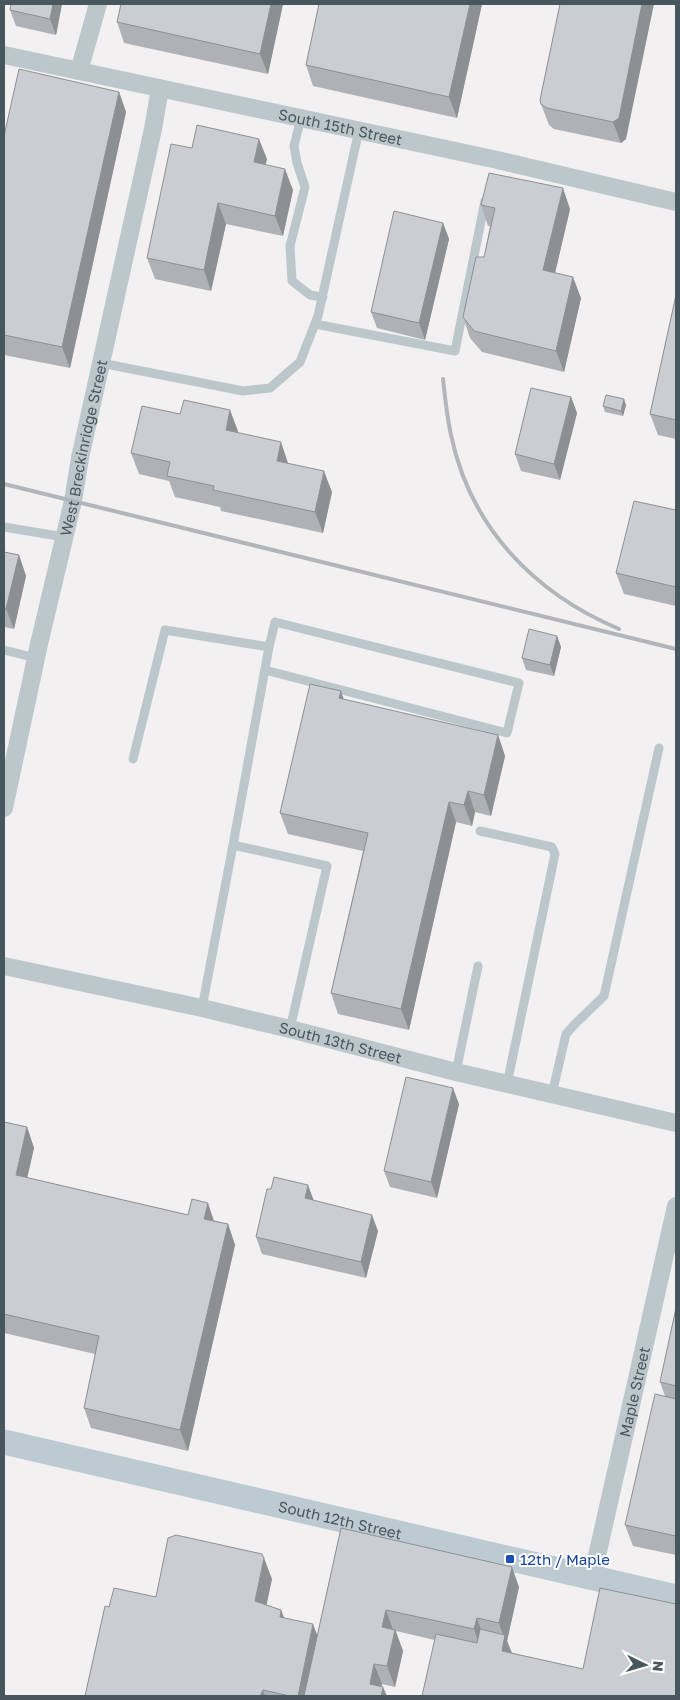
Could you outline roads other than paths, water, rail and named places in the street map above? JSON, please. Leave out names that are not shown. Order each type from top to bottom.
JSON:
[{"type":"street","points":[[79,71],[98,4]]},
{"type":"street","name":"South 15th Street","points":[[4,55],[359,130],[492,164],[676,202]]},
{"type":"street","name":"West Breckinridge Street","points":[[4,808],[153,129],[160,88]]},
{"type":"street","name":"South 13th Street","points":[[4,966],[202,1008],[456,1072],[676,1123]]},
{"type":"street","name":"Maple Street","points":[[592,1578],[676,1206]]},
{"type":"street","name":"South 12th Street","points":[[4,1442],[676,1597]]},
{"type":"lane","points":[[301,118],[294,146],[305,188],[290,246],[292,281],[310,295],[323,297]]},
{"type":"lane","points":[[101,363],[243,391],[270,388],[300,362],[323,297],[359,130]]},
{"type":"lane","points":[[315,324],[455,351],[488,188]]},
{"type":"lane","points":[[4,527],[64,537]]},
{"type":"lane","points":[[202,1008],[269,647],[276,622],[519,683],[507,733],[265,670]]},
{"type":"lane","points":[[133,759],[166,630],[269,647]]},
{"type":"lane","points":[[4,650],[36,658]]},
{"type":"lane","points":[[552,1094],[566,1034],[604,996],[659,748]]},
{"type":"lane","points":[[480,831],[552,847],[555,854],[507,1084]]},
{"type":"lane","points":[[233,845],[327,866],[290,1029]]},
{"type":"lane","points":[[456,1072],[478,966]]},
{"type":"railway","points":[[443,379],[450,428],[460,468],[473,499],[490,527],[510,553],[534,576],[588,614],[619,629]]},
{"type":"railway","points":[[4,484],[676,649]]},
{"type":"place","name":"12th / Maple","points":[[510,1559]]}]
